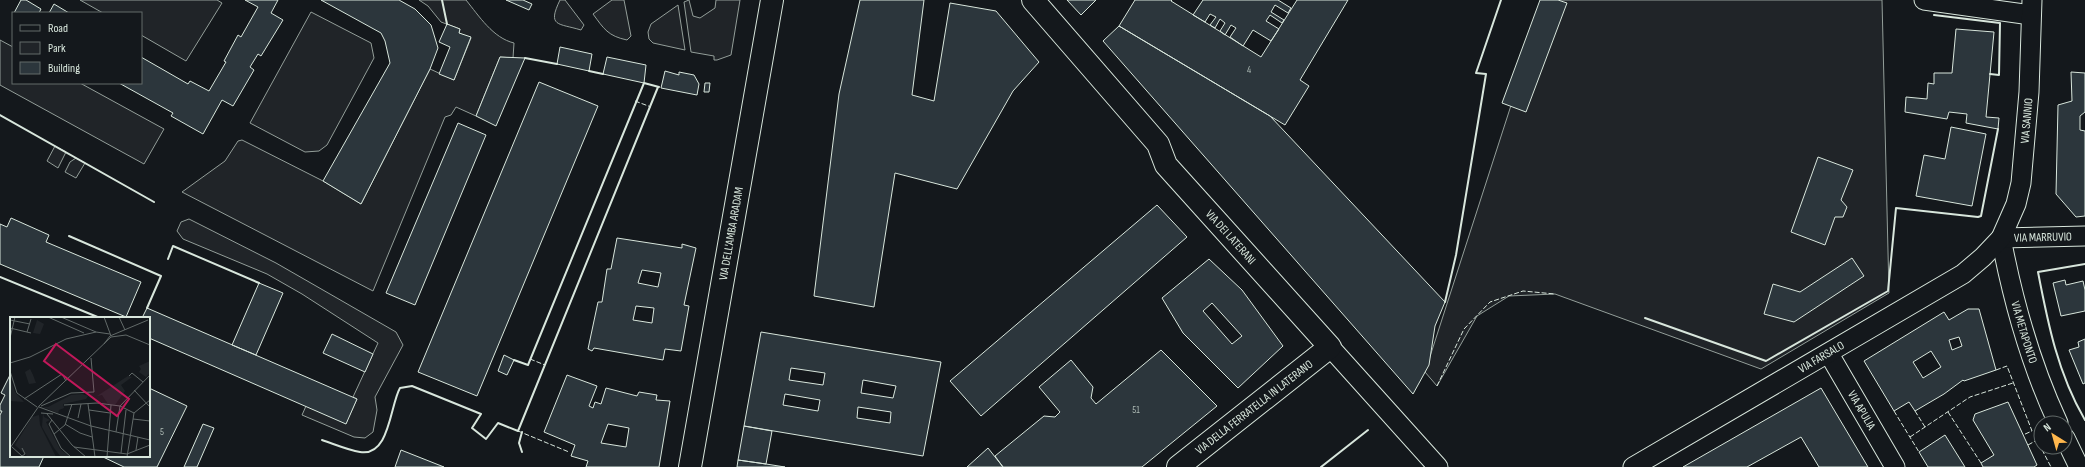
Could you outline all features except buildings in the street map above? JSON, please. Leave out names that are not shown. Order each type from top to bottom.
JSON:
[{"type":"main road","name":"VIA DELL'AMBA ARADAM","points":[[690,467],[772,0]]},
{"type":"main road","name":"VIA DEI LATERANI","points":[[1033,0],[1158,144],[1166,165],[1330,347]]},
{"type":"main road","name":"VIA DELLA FERRATELLA IN LATERANO","points":[[1178,467],[1330,347]]},
{"type":"street","points":[[1924,0],[2032,7]]},
{"type":"street","name":"VIA SANNIO","points":[[2001,238],[2016,204],[2021,183],[2029,92],[2032,7]]},
{"type":"street","name":"VIA MARRUVIO","points":[[2001,238],[2085,236]]},
{"type":"street","name":"VIA FARSALO","points":[[1633,467],[1829,354],[1963,274],[1984,258],[2001,238]]},
{"type":"street","name":"VIA METAPONTO","points":[[2001,238],[2011,286],[2034,361],[2055,415]]},
{"type":"street","name":"VIA DEI LATERANI","points":[[1330,347],[1438,467]]},
{"type":"street","name":"VIA APULIA","points":[[1829,354],[1895,467]]},
{"type":"street","points":[[2073,455],[2079,467]]},
{"type":"green space","points":[[80,0],[217,0],[222,3],[186,61],[142,36],[142,12],[101,12]]},
{"type":"green space","points":[[419,0],[466,0],[487,26],[499,36],[514,43],[513,58],[500,57],[476,116],[456,107],[451,115],[445,117],[373,291],[182,192],[225,161],[238,141],[242,140],[323,181],[361,204],[430,69],[454,80],[471,38],[459,33],[460,29],[441,22],[428,6]]},
{"type":"green space","points":[[560,0],[565,0],[584,25],[581,30],[561,25],[555,20],[556,9]]},
{"type":"green space","points":[[612,0],[624,0],[631,36],[627,40],[615,36],[607,31],[593,14]]},
{"type":"green space","points":[[689,0],[693,16],[700,18],[715,8],[716,0],[740,0],[731,55],[714,60],[714,56],[691,52],[684,2]]},
{"type":"green space","points":[[1545,0],[1882,0],[1889,293],[1761,369],[1555,294],[1509,296],[1477,316],[1437,386],[1425,372]]},
{"type":"green space","points":[[678,5],[685,50],[653,43],[649,39],[648,32],[651,24]]},
{"type":"green space","points":[[311,12],[371,43],[374,58],[327,145],[319,151],[305,152],[250,123]]},
{"type":"green space","points":[[0,40],[12,46],[12,84],[82,84],[164,129],[144,164],[0,85]]},
{"type":"green space","points":[[55,146],[66,152],[58,168],[47,161]]},
{"type":"green space","points":[[76,158],[85,163],[76,178],[65,172],[70,162]]},
{"type":"green space","points":[[189,219],[276,263],[396,332],[403,345],[375,397],[377,410],[373,432],[365,438],[354,437],[302,415],[306,406],[346,423],[357,399],[353,397],[378,343],[302,294],[267,274],[183,239],[177,231],[181,222]]},
{"type":"fence","points":[[635,101],[651,107]]},
{"type":"fence","points":[[1437,386],[1464,329],[1490,302],[1523,291],[1555,294]]},
{"type":"fence","points":[[530,359],[545,365]]},
{"type":"fence","points":[[1996,370],[2007,366],[2032,431],[2023,435]]},
{"type":"fence","points":[[1910,437],[1970,397],[2013,383]]},
{"type":"fence","points":[[1894,411],[1919,452]]},
{"type":"fence","points":[[1915,411],[1925,427]]},
{"type":"fence","points":[[1948,412],[1981,463]]},
{"type":"fence","points":[[518,431],[569,452]]},
{"type":"fence","points":[[2028,445],[2037,440],[2051,467]]},
{"type":"wall","points":[[442,0],[447,24]]},
{"type":"wall","points":[[1445,302],[1456,255],[1486,74],[1476,73],[1501,0]]},
{"type":"wall","points":[[1934,15],[2000,23],[1999,75],[1990,74]]},
{"type":"wall","points":[[525,58],[557,64]]},
{"type":"wall","points":[[589,71],[603,74]]},
{"type":"wall","points":[[514,360],[528,365],[644,83],[659,87]]},
{"type":"wall","points":[[322,440],[355,451],[370,451],[378,446],[388,428],[400,388],[412,386],[481,414],[472,428],[486,439],[498,423],[518,431],[658,87]]},
{"type":"wall","points":[[0,115],[154,202]]},
{"type":"wall","points":[[1645,318],[1766,361],[1888,291],[1896,208],[1978,217],[1981,216],[1998,129]]},
{"type":"wall","points":[[69,236],[161,276],[147,308]]},
{"type":"wall","points":[[168,259],[173,246],[259,283]]},
{"type":"wall","points":[[2085,264],[2038,272],[2050,330],[2061,367],[2085,420]]},
{"type":"wall","points":[[0,277],[98,317]]},
{"type":"wall","points":[[1321,467],[1368,430]]},
{"type":"wall","points":[[522,432],[519,443],[522,452]]}]
